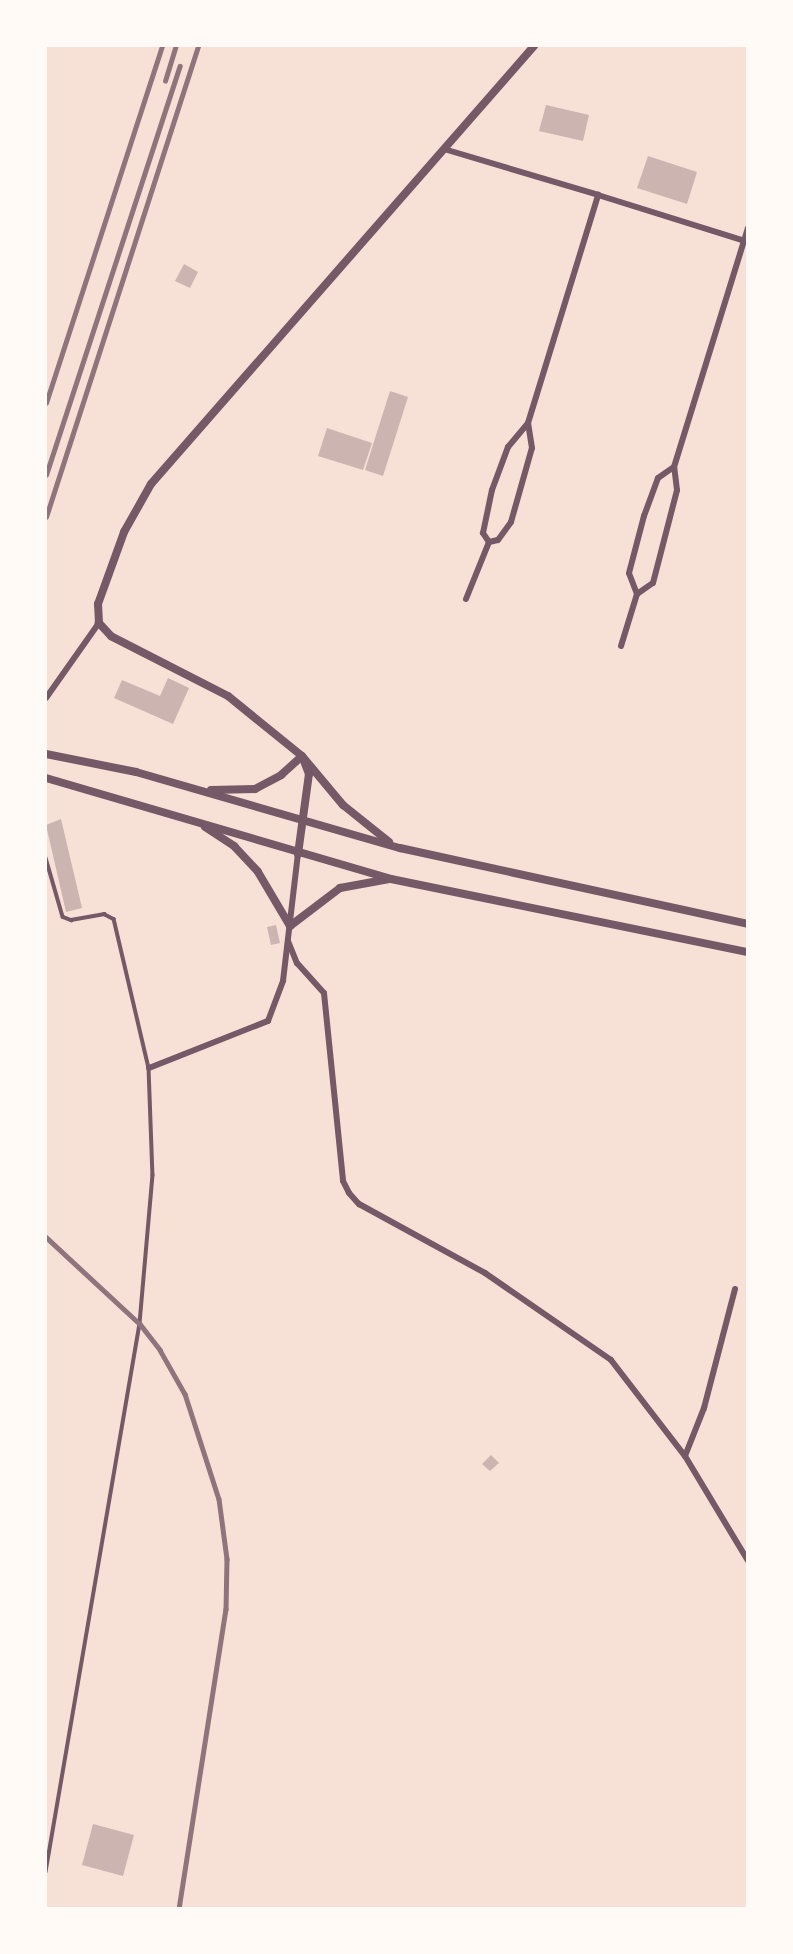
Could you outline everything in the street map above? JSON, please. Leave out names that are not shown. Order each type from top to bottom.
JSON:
[{"type":"street","points":[[46,698],[99,623],[98,604],[105,579],[151,484],[532,46]]},
{"type":"street","points":[[444,149],[745,242]]},
{"type":"street","points":[[489,542],[483,533],[492,490],[508,447],[528,423],[598,195]]},
{"type":"street","points":[[637,594],[653,583],[677,490],[674,467],[745,242],[747,228]]},
{"type":"street","points":[[489,542],[498,540],[511,522],[531,448],[528,423]]},
{"type":"street","points":[[621,646],[637,594],[629,573],[644,516],[658,478],[674,467]]},
{"type":"street","points":[[466,599],[489,542]]},
{"type":"street","points":[[99,623],[138,652],[228,696],[302,756],[371,831],[400,848]]},
{"type":"street","points":[[46,754],[201,790],[303,823],[400,848],[747,924]]},
{"type":"street","points":[[201,790],[255,789],[281,775],[302,756]]},
{"type":"street","points":[[149,1068],[268,1021],[283,981],[309,774],[302,756]]},
{"type":"street","points":[[46,778],[197,821],[298,854],[391,879],[747,952]]},
{"type":"street","points":[[197,821],[234,846],[258,872],[290,926]]},
{"type":"street","points":[[290,926],[340,888],[391,879]]},
{"type":"street","points":[[288,942],[297,963],[321,986],[326,1000],[343,1181],[349,1193],[359,1204],[485,1273],[599,1351],[685,1456],[747,1561]]},
{"type":"street","points":[[685,1456],[704,1408],[735,1289]]},
{"type":"lane","points":[[46,858],[63,916],[71,920],[104,914],[114,919],[149,1068],[153,1175],[140,1325],[46,1872]]},
{"type":"building","points":[[546,105],[589,115],[583,141],[539,131]]},
{"type":"building","points":[[648,156],[697,172],[687,204],[637,188]]},
{"type":"building","points":[[184,264],[198,272],[190,288],[175,281]]},
{"type":"building","points":[[390,391],[408,397],[383,476],[365,470]]},
{"type":"building","points":[[327,428],[372,443],[363,470],[318,456]]},
{"type":"building","points":[[168,678],[189,688],[173,724],[114,698],[122,680],[160,696]]},
{"type":"building","points":[[61,819],[82,908],[66,912],[46,825]]},
{"type":"building","points":[[276,925],[280,943],[271,945],[267,927]]},
{"type":"building","points":[[491,1455],[499,1463],[490,1471],[482,1464]]},
{"type":"building","points":[[93,1824],[134,1835],[123,1876],[82,1865]]},
{"type":"railway","points":[[46,403],[162,46]]},
{"type":"railway","points":[[165,81],[176,46]]},
{"type":"railway","points":[[46,517],[198,46]]},
{"type":"railway","points":[[46,475],[180,66]]},
{"type":"railway","points":[[46,1237],[140,1324],[160,1350],[185,1394],[219,1499],[227,1559],[226,1609],[179,1909]]}]
